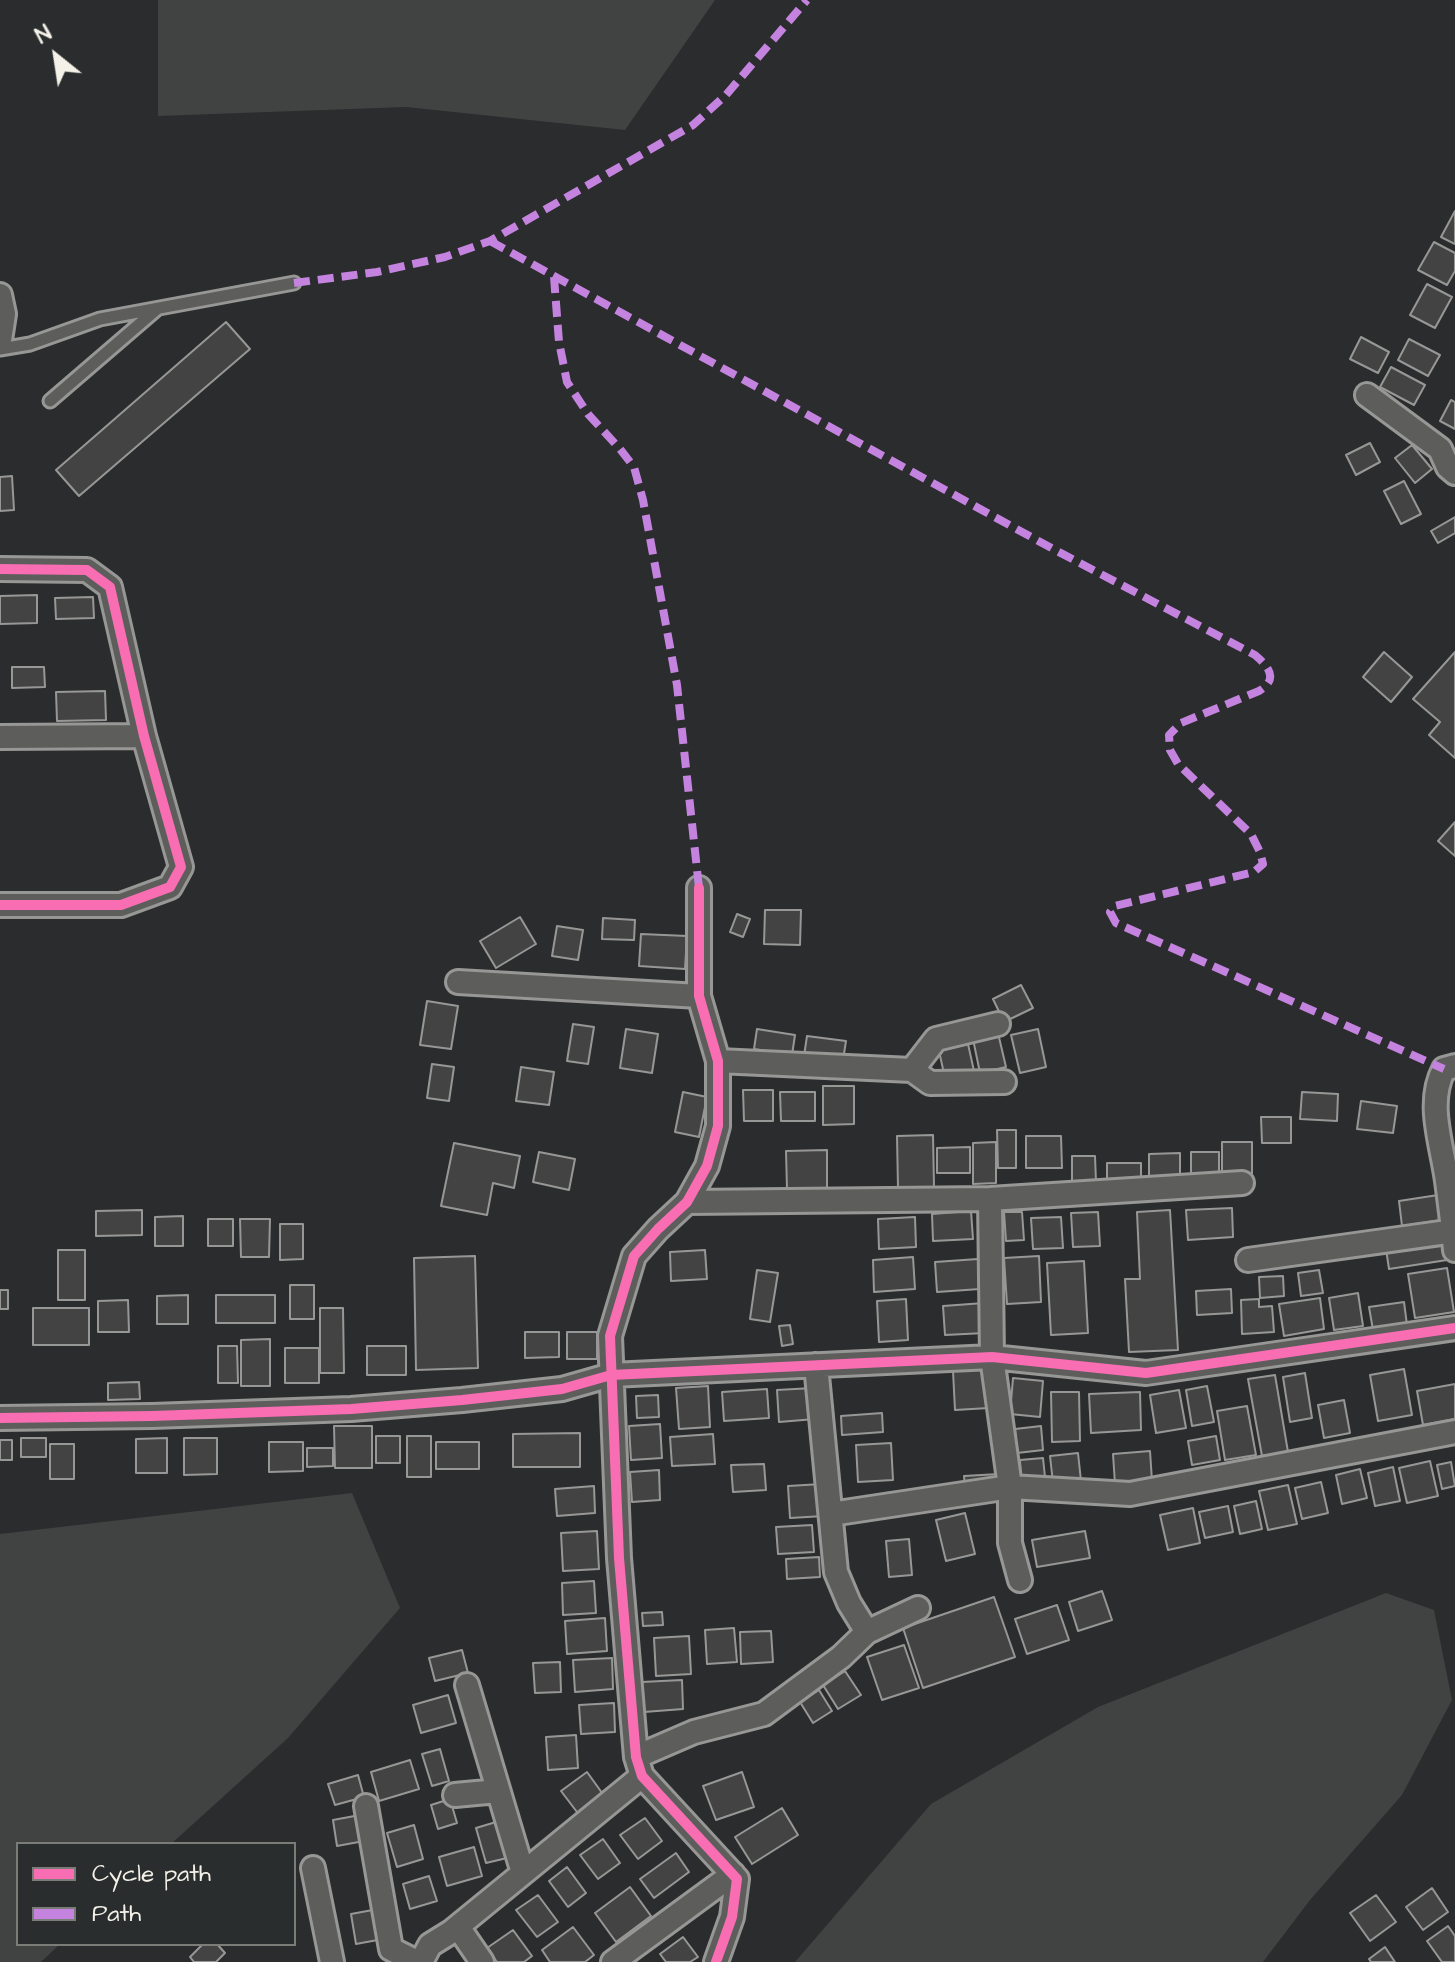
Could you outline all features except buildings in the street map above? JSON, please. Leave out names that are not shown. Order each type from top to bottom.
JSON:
[{"type":"street","points":[[0,295],[4,314],[0,340]]},
{"type":"street","points":[[1367,395],[1440,449],[1448,467],[1455,473]]},
{"type":"street","points":[[0,569],[87,570],[110,587],[144,736],[181,867],[170,887],[121,905],[0,905]]},
{"type":"street","points":[[0,737],[144,736]]},
{"type":"street","points":[[699,888],[699,996],[718,1061],[718,1126],[707,1166],[687,1202],[634,1256],[610,1336],[619,1558],[639,1766],[737,1879],[732,1917],[716,1962]]},
{"type":"street","points":[[458,982],[699,996]]},
{"type":"street","points":[[912,1070],[936,1039],[998,1024]]},
{"type":"street","points":[[718,1061],[912,1070],[930,1083],[1004,1082]]},
{"type":"street","points":[[1248,1260],[1454,1238],[1435,1108],[1438,1080],[1444,1069],[1455,1066]]},
{"type":"street","points":[[687,1202],[990,1199],[1242,1183]]},
{"type":"street","points":[[990,1199],[992,1357],[1010,1487],[1010,1543],[1020,1580]]},
{"type":"street","points":[[0,1418],[351,1409],[562,1389],[611,1375],[992,1357],[1146,1373],[1455,1328]]},
{"type":"street","points":[[816,1365],[836,1572],[849,1603],[867,1632]]},
{"type":"street","points":[[831,1514],[1010,1487],[1130,1494],[1455,1432]]},
{"type":"street","points":[[366,1806],[391,1949],[419,1962],[430,1945],[458,1927],[523,1873],[639,1766],[694,1732],[764,1714],[841,1657],[867,1632],[918,1608]]},
{"type":"street","points":[[467,1685],[523,1873]]},
{"type":"street","points":[[455,1795],[498,1791]]},
{"type":"street","points":[[313,1868],[332,1962]]},
{"type":"street","points":[[613,1962],[733,1874]]},
{"type":"street","points":[[458,1927],[482,1962]]},
{"type":"lane","points":[[0,349],[30,344],[100,319],[294,283]]},
{"type":"lane","points":[[50,401],[157,308]]},
{"type":"shaded area","points":[[158,0],[715,0],[625,130],[406,107],[158,116]]},
{"type":"shaded area","points":[[352,1493],[400,1608],[288,1738],[173,1842],[16,1842],[16,1946],[58,1946],[41,1962],[0,1962],[0,1534]]},
{"type":"shaded area","points":[[1386,1593],[1434,1610],[1452,1700],[1402,1795],[1310,1900],[1263,1962],[795,1962],[931,1804],[1098,1707]]},
{"type":"marked path","points":[[294,283],[377,272],[445,257],[490,241],[693,125],[726,95],[807,0]]},
{"type":"marked path","points":[[490,241],[1055,550],[1255,655],[1270,673],[1265,686],[1181,723],[1169,735],[1170,750],[1178,764],[1251,834],[1263,864],[1254,872],[1115,906],[1110,912],[1116,923],[1444,1069]]},
{"type":"marked path","points":[[554,277],[559,342],[567,382],[588,414],[634,467],[643,500],[677,685],[699,888]]},
{"type":"cycle path","points":[[0,569],[87,570],[110,587],[144,736],[181,867],[170,887],[121,905],[0,905]]},
{"type":"cycle path","points":[[699,888],[699,996],[718,1061],[718,1126],[707,1166],[687,1202],[634,1256],[610,1336],[619,1558],[636,1757],[642,1776],[737,1879],[732,1917],[716,1962]]},
{"type":"cycle path","points":[[0,1418],[351,1409],[562,1389],[611,1375],[992,1357],[1146,1373],[1455,1328]]}]
